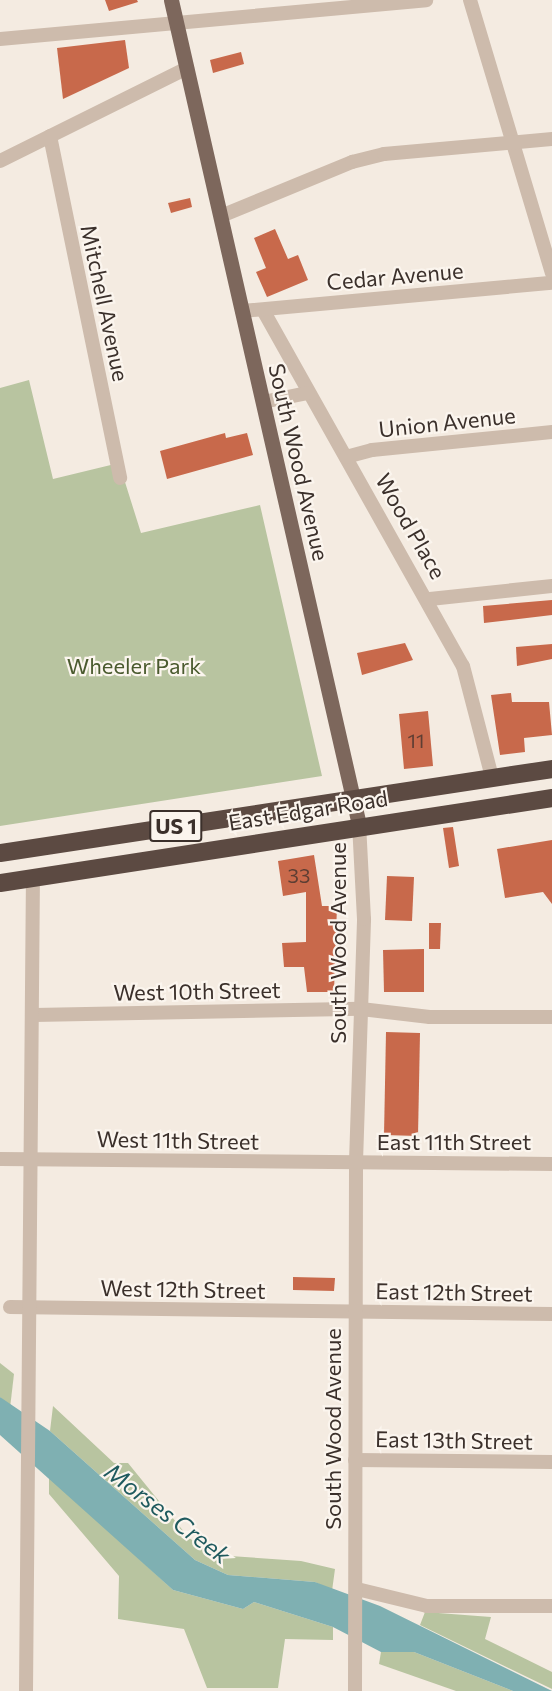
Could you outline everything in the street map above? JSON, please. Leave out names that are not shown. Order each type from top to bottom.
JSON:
[{"type":"highway","name":"East Edgar Road","points":[[0,853],[552,769]]},
{"type":"highway","name":"East Edgar Road","points":[[0,883],[359,825],[552,798]]},
{"type":"main road","name":"South Wood Avenue","points":[[171,0],[359,825]]},
{"type":"street","points":[[0,39],[426,0]]},
{"type":"street","points":[[470,0],[552,273]]},
{"type":"street","points":[[0,161],[187,68]]},
{"type":"street","name":"Mitchell Avenue","points":[[50,136],[120,478]]},
{"type":"street","points":[[221,216],[352,162],[552,139]]},
{"type":"street","name":"Cedar Avenue","points":[[242,311],[552,283]]},
{"type":"street","name":"Wood Place","points":[[263,310],[308,393],[430,599],[471,685],[492,777]]},
{"type":"street","points":[[263,402],[308,393]]},
{"type":"street","name":"Union Avenue","points":[[346,457],[372,450],[552,432]]},
{"type":"street","points":[[430,599],[552,586]]},
{"type":"street","name":"South Wood Avenue","points":[[355,1691],[357,1591],[356,1162],[364,846],[359,825]]},
{"type":"street","points":[[27,1691],[28,1461],[32,1308],[33,877]]},
{"type":"street","name":"West 10th Street","points":[[34,1015],[361,1009],[430,1017],[552,1017]]},
{"type":"street","name":"West 11th Street","points":[[0,1159],[356,1162]]},
{"type":"street","name":"East 11th Street","points":[[356,1162],[552,1164]]},
{"type":"street","name":"West 12th Street","points":[[10,1307],[356,1312]]},
{"type":"street","name":"East 12th Street","points":[[356,1312],[552,1314]]},
{"type":"street","name":"East 13th Street","points":[[355,1460],[552,1462]]},
{"type":"street","points":[[357,1591],[427,1606],[552,1606]]},
{"type":"green space","name":"Wheeler Park","points":[[29,380],[53,479],[119,463],[141,533],[260,505],[322,776],[0,826],[0,388]]},
{"type":"green space","points":[[0,1363],[14,1374],[10,1408],[0,1397]]},
{"type":"green space","points":[[53,1406],[114,1463],[128,1463],[189,1538],[215,1555],[301,1561],[335,1569],[332,1591],[315,1582],[228,1575],[195,1560],[50,1431]]},
{"type":"green space","points":[[49,1476],[173,1590],[243,1609],[254,1602],[333,1627],[333,1640],[285,1639],[278,1688],[207,1688],[184,1629],[118,1619],[119,1576],[49,1494]]},
{"type":"green space","points":[[425,1612],[491,1617],[485,1639],[552,1672],[552,1689],[420,1625]]},
{"type":"green space","points":[[381,1652],[414,1652],[513,1691],[456,1691],[379,1664]]},
{"type":"water","points":[[0,1397],[50,1431],[195,1560],[228,1575],[315,1582],[380,1606],[552,1691],[513,1691],[414,1652],[381,1652],[333,1627],[254,1602],[243,1609],[173,1590],[0,1435]]},
{"type":"building","points":[[105,0],[137,0],[138,2],[109,11]]},
{"type":"building","points":[[125,40],[129,68],[63,99],[57,48]]},
{"type":"building","points":[[241,52],[244,64],[213,73],[210,60]]},
{"type":"building","points":[[190,198],[192,207],[171,213],[168,203]]},
{"type":"building","points":[[275,229],[288,259],[298,255],[308,280],[267,297],[256,272],[266,268],[254,238]]},
{"type":"building","points":[[225,433],[226,438],[247,433],[253,455],[167,479],[160,451]]},
{"type":"building","points":[[552,600],[552,615],[484,623],[483,606]]},
{"type":"building","points":[[405,643],[413,660],[362,675],[357,653]]},
{"type":"building","points":[[552,644],[552,659],[517,666],[516,647]]},
{"type":"building","points":[[511,693],[512,702],[549,702],[552,735],[524,738],[525,752],[500,755],[491,695]]},
{"type":"building","points":[[428,711],[433,766],[404,769],[399,714]]},
{"type":"building","points":[[453,827],[459,866],[449,868],[443,828]]},
{"type":"building","points":[[552,840],[552,904],[543,892],[505,898],[497,849]]},
{"type":"building","points":[[314,855],[322,906],[337,906],[334,992],[307,992],[304,967],[284,967],[282,943],[306,942],[306,892],[283,896],[278,861]]},
{"type":"building","points":[[387,876],[414,877],[412,921],[385,920]]},
{"type":"building","points":[[429,923],[441,923],[440,949],[429,949]]},
{"type":"building","points":[[424,949],[424,992],[384,992],[383,950]]},
{"type":"building","points":[[386,1032],[420,1033],[418,1136],[384,1135]]},
{"type":"building","points":[[293,1277],[335,1278],[334,1291],[293,1290]]},
{"type":"water label","name":"Morses Creek","points":[[168,1513]]}]
